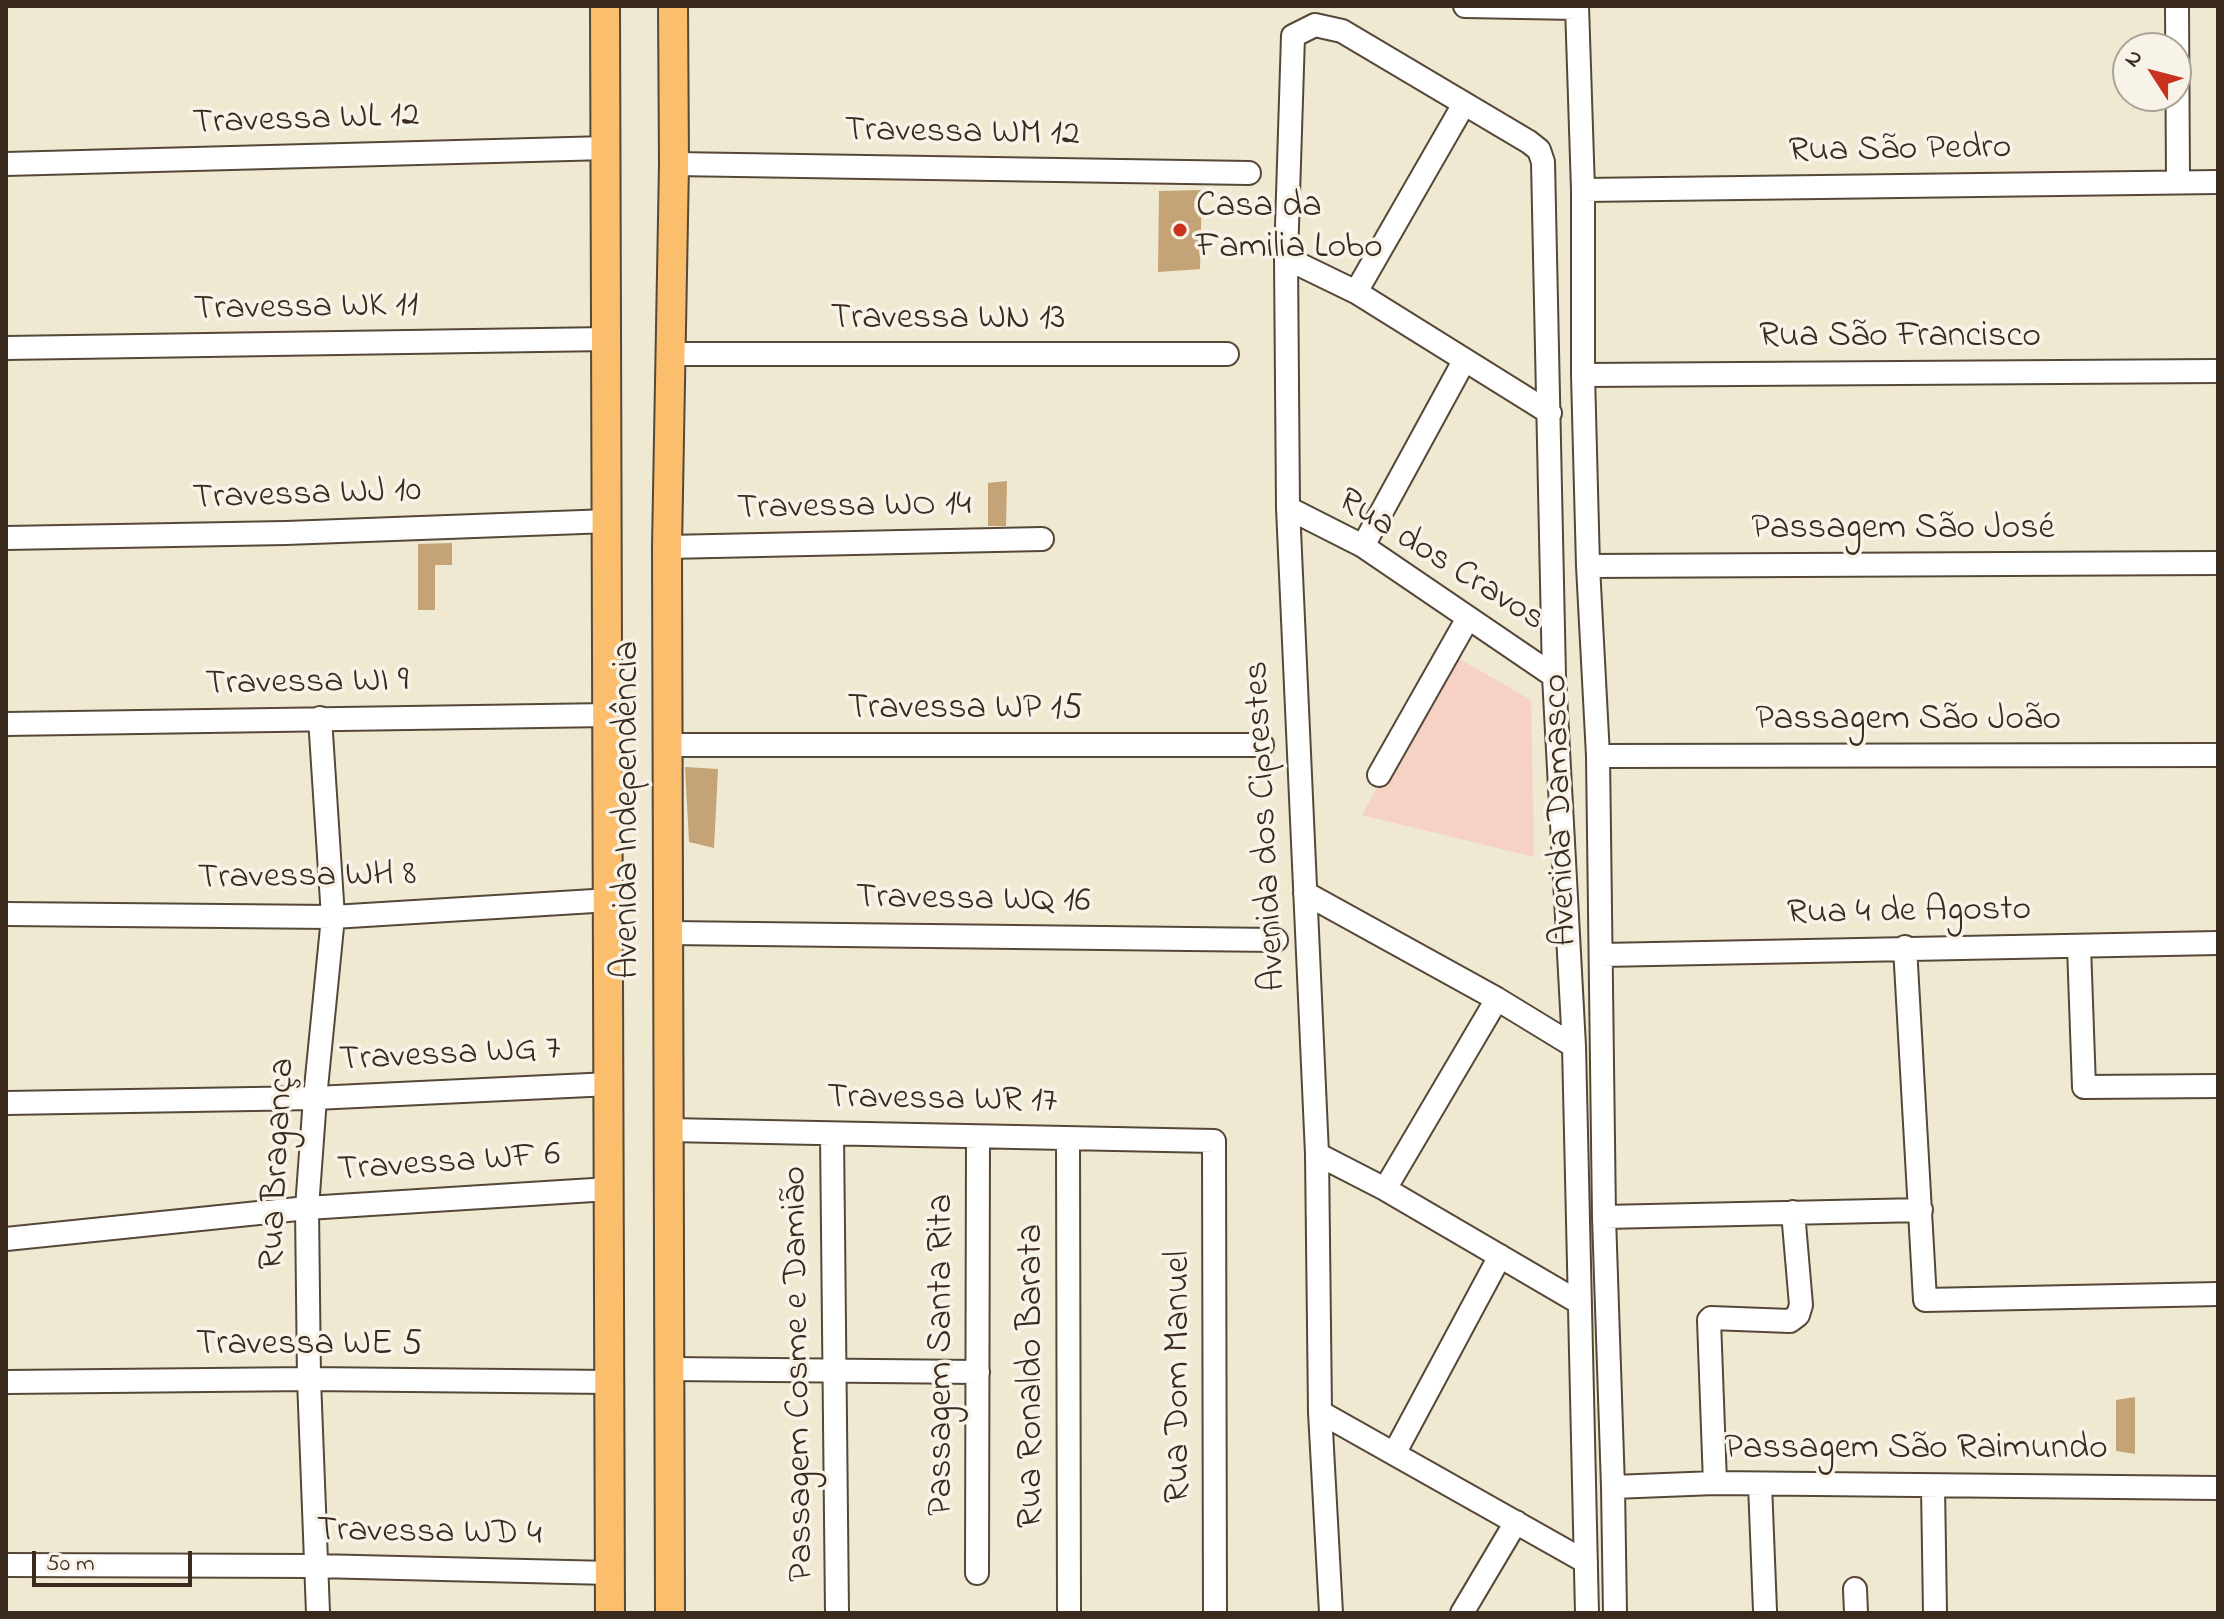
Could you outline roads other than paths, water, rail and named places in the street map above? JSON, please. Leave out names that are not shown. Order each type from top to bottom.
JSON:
[{"type":"main road","name":"Avenida Independência","points":[[605,6],[610,1613]]},
{"type":"main road","name":"Avenida Independência","points":[[670,1613],[667,547],[674,164],[673,6]]},
{"type":"street","points":[[1465,6],[1577,7]]},
{"type":"street","points":[[2177,6],[2178,182]]},
{"type":"street","name":"Avenida Damasco","points":[[1577,7],[1588,566],[1598,756],[1604,1217],[1615,1613]]},
{"type":"street","name":"Avenida dos Ciprestes","points":[[1331,1613],[1320,1412],[1317,1154],[1288,508],[1286,258],[1293,36],[1315,25],[1342,31],[1464,104]]},
{"type":"street","points":[[1356,292],[1464,104]]},
{"type":"street","name":"Avenida Damasco","points":[[1464,104],[1529,142],[1539,150],[1543,162],[1554,676],[1574,1046],[1587,1613]]},
{"type":"street","name":"Travessa WL 12","points":[[6,164],[607,148]]},
{"type":"street","name":"Travessa WM 12","points":[[674,164],[1249,173]]},
{"type":"street","name":"Rua São Pedro","points":[[1583,190],[2218,182]]},
{"type":"street","points":[[1286,258],[1356,292],[1550,413]]},
{"type":"street","name":"Travessa WK 11","points":[[6,348],[607,339]]},
{"type":"street","name":"Travessa WN 13","points":[[669,354],[1227,354]]},
{"type":"street","points":[[1363,546],[1464,361]]},
{"type":"street","name":"Rua São Francisco","points":[[1583,375],[2218,371]]},
{"type":"street","name":"Rua dos Cravos","points":[[1288,508],[1363,546],[1554,676]]},
{"type":"street","name":"Travessa WJ 10","points":[[6,538],[286,533],[609,521]]},
{"type":"street","name":"Travessa WO 14","points":[[667,547],[1042,539]]},
{"type":"street","name":"Passagem São José","points":[[1588,566],[2218,563]]},
{"type":"street","points":[[1379,775],[1468,618]]},
{"type":"street","name":"Travessa WI 9","points":[[6,724],[609,715]]},
{"type":"street","name":"Rua Bragança","points":[[318,1613],[309,1379],[307,1208],[333,917],[320,718]]},
{"type":"street","name":"Travessa WP 15","points":[[667,745],[1262,745]]},
{"type":"street","name":"Passagem São João","points":[[1598,756],[2218,755]]},
{"type":"street","points":[[1305,893],[1497,999],[1574,1046]]},
{"type":"street","name":"Travessa WH 8","points":[[6,914],[333,917],[610,900]]},
{"type":"street","name":"Travessa WQ 16","points":[[669,933],[1276,940]]},
{"type":"street","name":"Rua 4 de Agosto","points":[[1602,955],[2218,943]]},
{"type":"street","points":[[2079,946],[2084,1087],[2218,1086]]},
{"type":"street","points":[[1905,947],[1925,1300],[2218,1294]]},
{"type":"street","points":[[1385,1189],[1497,999]]},
{"type":"street","name":"Travessa WG 7","points":[[6,1103],[315,1098],[610,1084]]},
{"type":"street","name":"Travessa WR 17","points":[[669,1130],[1214,1141]]},
{"type":"street","name":"Passagem Cosme e Damião","points":[[832,1134],[837,1370],[837,1613]]},
{"type":"street","name":"Passagem Santa Rita","points":[[977,1573],[978,1137]]},
{"type":"street","name":"Rua Ronaldo Barata","points":[[1068,1139],[1069,1613]]},
{"type":"street","name":"Rua Dom Manuel","points":[[1214,1141],[1215,1613]]},
{"type":"street","points":[[1317,1154],[1385,1189],[1580,1303]]},
{"type":"street","name":"Travessa WF 6","points":[[6,1239],[307,1208],[609,1189]]},
{"type":"street","points":[[1604,1217],[1921,1210]]},
{"type":"street","points":[[1715,1483],[1709,1320],[1790,1321],[1798,1315],[1801,1305],[1793,1212]]},
{"type":"street","points":[[1395,1452],[1500,1256]]},
{"type":"street","points":[[670,1369],[978,1372]]},
{"type":"street","name":"Travessa WE 5","points":[[6,1382],[309,1379],[611,1382]]},
{"type":"street","points":[[1320,1412],[1586,1562]]},
{"type":"street","name":"Passagem São Raimundo","points":[[1613,1487],[1715,1483],[2218,1488]]},
{"type":"street","points":[[1760,1484],[1765,1611]]},
{"type":"street","points":[[1933,1486],[1935,1613]]},
{"type":"street","points":[[1462,1613],[1516,1522]]},
{"type":"street","name":"Travessa WD 4","points":[[6,1565],[316,1566],[610,1573]]},
{"type":"street","points":[[1855,1589],[1856,1613]]},
{"type":"place","name":"Casa da Familia Lobo","points":[[1180,230]]}]
